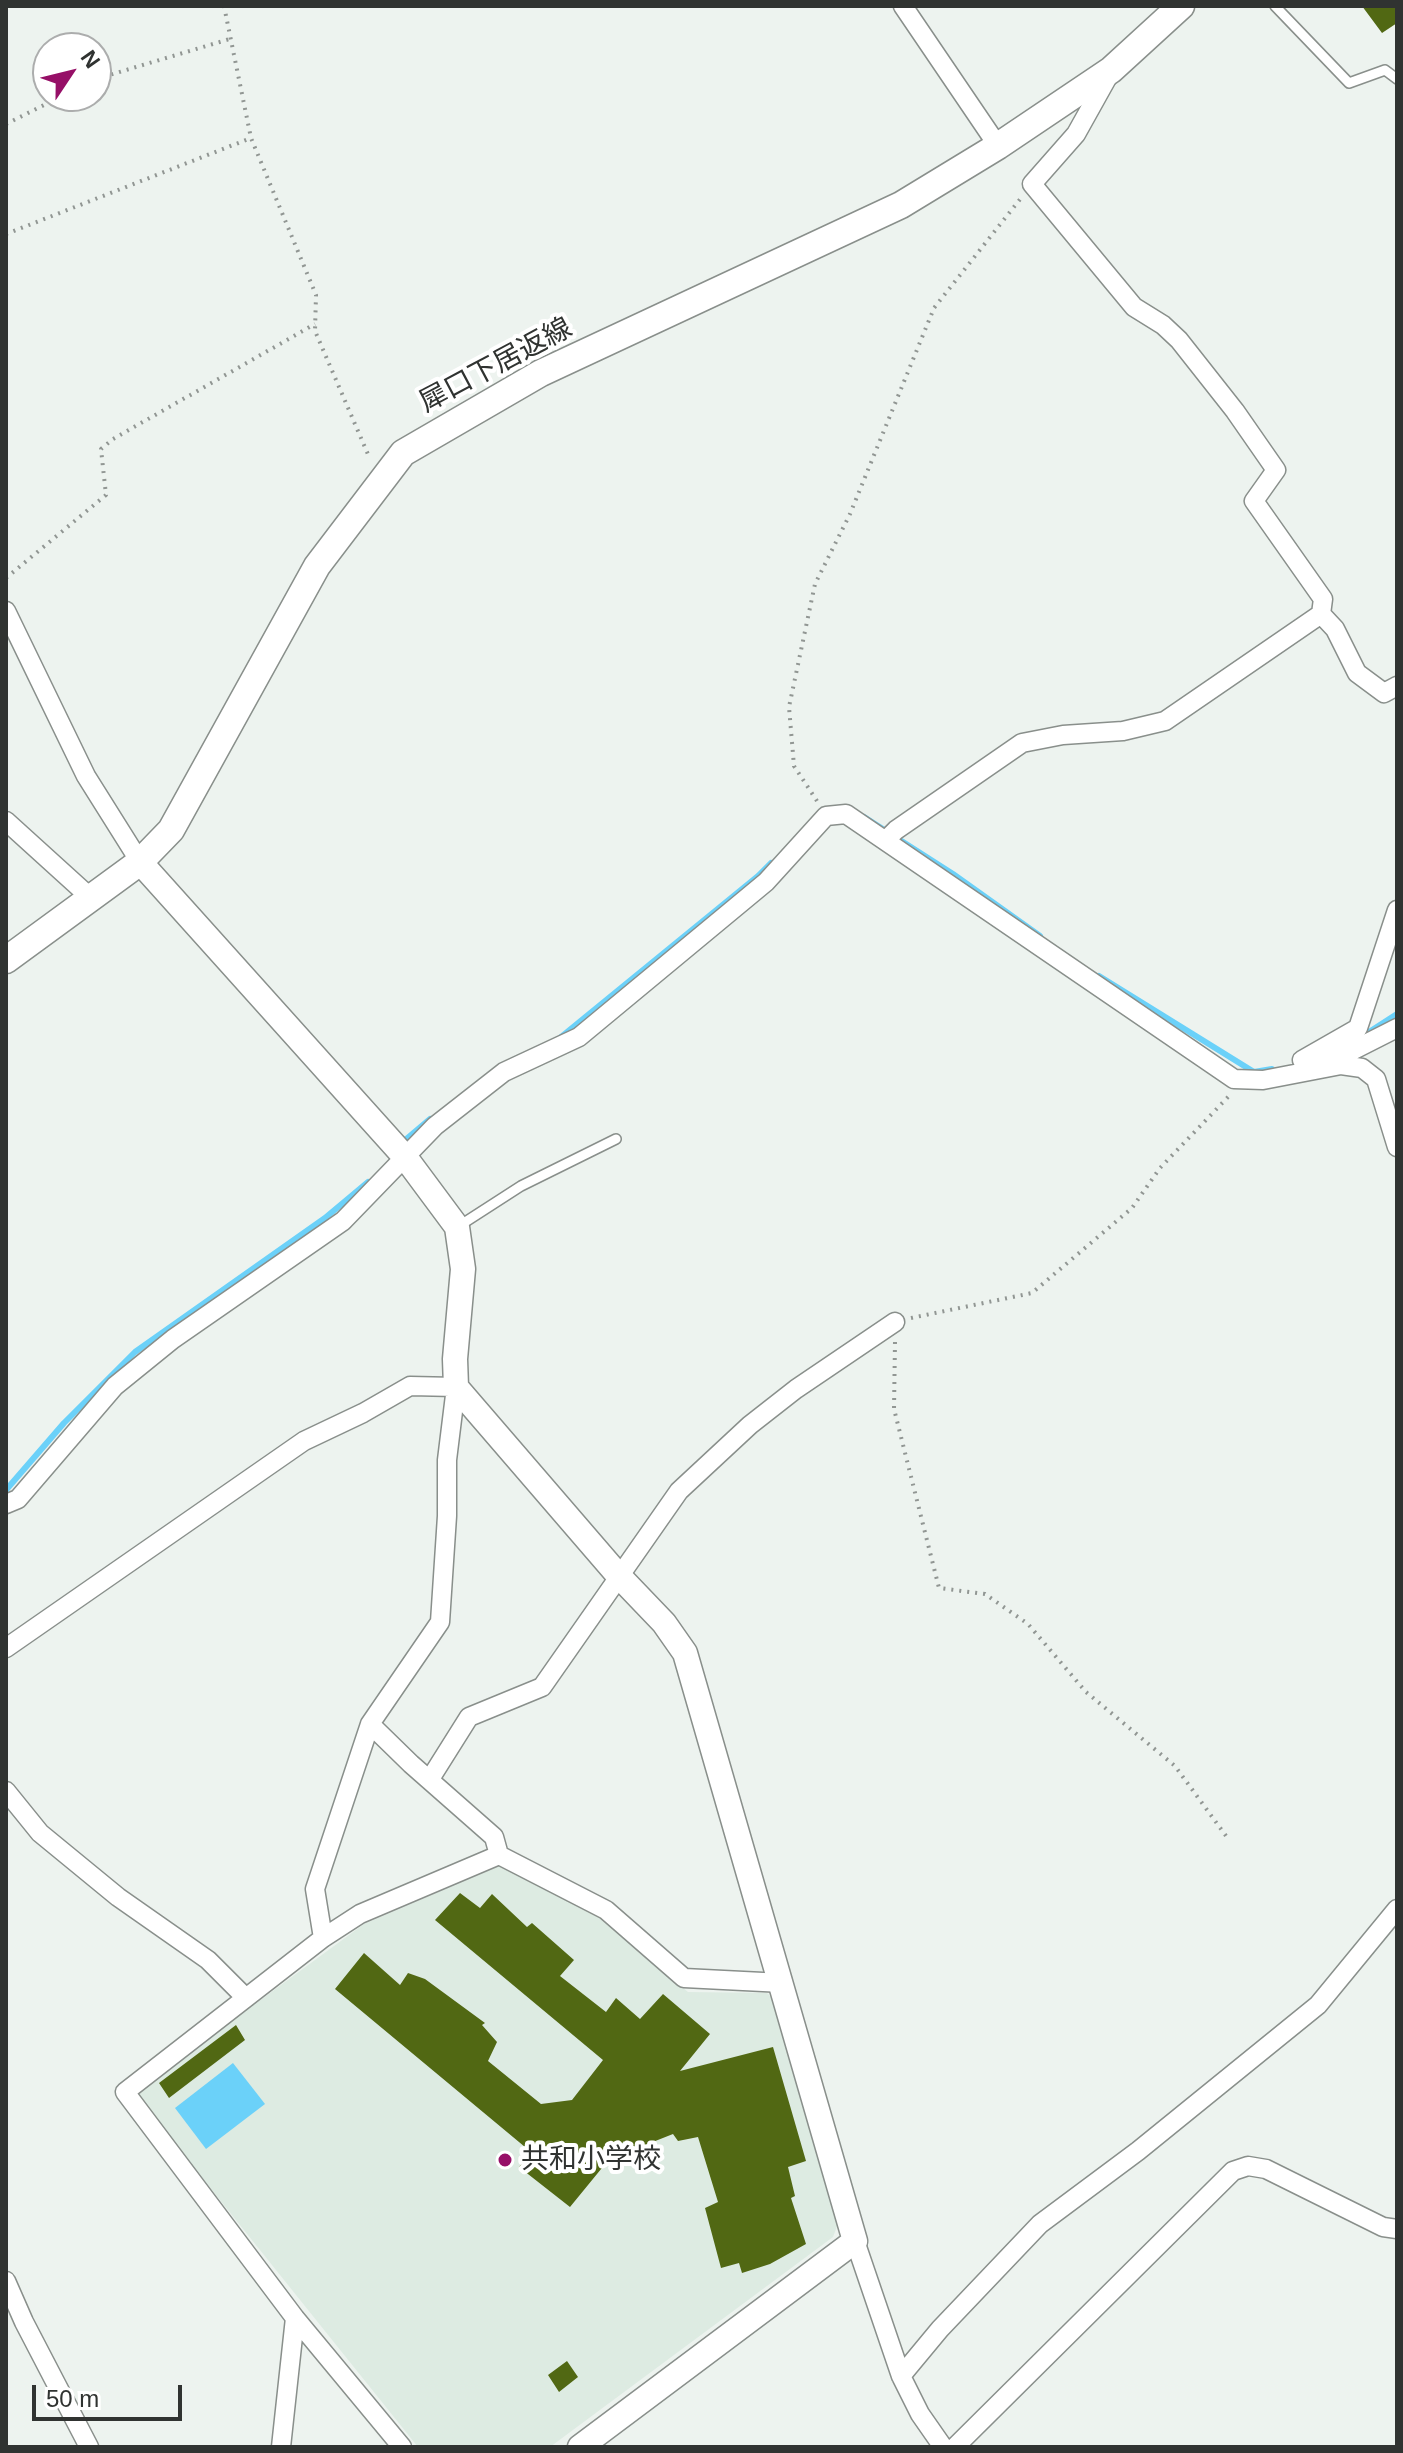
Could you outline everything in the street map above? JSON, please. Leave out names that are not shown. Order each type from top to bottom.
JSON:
[{"type":"main road","name":"犀口下居返線","points":[[6,960],[140,862],[171,830],[317,566],[403,453],[541,373],[901,205],[998,146],[1111,70],[1181,6]]},
{"type":"street","points":[[903,6],[998,146]]},
{"type":"street","points":[[891,835],[1022,743],[1063,735],[1123,731],[1165,721],[1321,614],[1323,599],[1254,501],[1276,470],[1235,411],[1179,340],[1163,325],[1134,307],[1032,184],[1076,134],[1111,70]]},
{"type":"street","points":[[1321,614],[1335,629],[1357,673],[1384,693],[1397,686]]},
{"type":"street","points":[[7,615],[86,776],[140,862],[405,1157],[457,1227],[463,1269],[455,1359],[456,1387],[447,1460],[447,1516],[440,1622],[370,1724],[315,1889],[323,1938]]},
{"type":"street","points":[[6,1504],[18,1499],[115,1386],[173,1339],[343,1221],[435,1126],[504,1072],[579,1037],[766,882],[826,816],[846,814],[891,835],[1234,1079],[1263,1080],[1341,1065],[1362,1068],[1376,1079],[1397,1147]]},
{"type":"street","points":[[6,821],[92,899]]},
{"type":"street","points":[[1308,1071],[1302,1060],[1358,1028],[1397,910]]},
{"type":"street","points":[[1308,1071],[1397,1028]]},
{"type":"street","points":[[430,1779],[469,1717],[542,1687],[679,1491],[750,1425],[796,1389],[895,1322]]},
{"type":"street","points":[[6,1648],[304,1441],[410,1386],[456,1387],[618,1575],[664,1623],[685,1653],[783,1983],[855,2241],[901,2376],[920,2414],[943,2447]]},
{"type":"street","points":[[370,1724],[494,1837],[499,1855],[606,1910],[684,1978],[783,1983]]},
{"type":"street","points":[[6,1791],[40,1833],[118,1897],[208,1960],[246,1998]]},
{"type":"street","points":[[402,2447],[295,2318],[125,2092],[323,1938],[360,1914],[499,1855]]},
{"type":"street","points":[[901,2376],[940,2329],[1040,2224],[1138,2151],[1318,2005],[1397,1909]]},
{"type":"street","points":[[955,2447],[1233,2171],[1248,2166],[1266,2169],[1383,2227],[1397,2229]]},
{"type":"street","points":[[580,2447],[855,2241]]},
{"type":"street","points":[[6,2281],[89,2447]]},
{"type":"street","points":[[281,2447],[295,2318]]},
{"type":"lane","points":[[1275,6],[1349,83],[1385,70],[1397,79]]},
{"type":"lane","points":[[457,1227],[521,1186],[616,1139]]},
{"type":"path","points":[[224,6],[224,15],[233,38],[251,138],[316,295],[315,331],[381,483]]},
{"type":"path","points":[[112,74],[233,38]]},
{"type":"path","points":[[6,124],[32,111]]},
{"type":"path","points":[[6,234],[251,138]]},
{"type":"path","points":[[826,816],[794,766],[789,707],[815,584],[850,514],[934,308],[1032,184]]},
{"type":"path","points":[[6,578],[106,495],[101,449],[113,439],[315,324]]},
{"type":"path","points":[[1229,1840],[1175,1766],[1086,1692],[1028,1624],[985,1594],[939,1588],[894,1409],[895,1322],[1032,1293],[1132,1208],[1160,1168],[1244,1079]]},
{"type":"shaded area","name":"共和小学校","points":[[501,1865],[594,1913],[688,1992],[767,1993],[779,2004],[839,2221],[833,2237],[550,2447],[418,2447],[138,2098],[142,2087],[364,1924]]},
{"type":"water","points":[[233,2063],[265,2104],[206,2149],[175,2108]]},
{"type":"building","points":[[1362,6],[1397,6],[1397,23],[1382,33]]},
{"type":"building","points":[[460,1893],[480,1908],[492,1894],[527,1927],[532,1923],[574,1960],[560,1976],[606,2012],[616,1998],[640,2019],[663,1994],[710,2034],[680,2071],[773,2047],[806,2161],[788,2167],[795,2196],[791,2198],[806,2244],[770,2264],[742,2273],[739,2263],[721,2268],[705,2208],[718,2202],[698,2137],[678,2141],[673,2134],[630,2151],[624,2141],[570,2207],[519,2167],[531,2152],[335,1989],[364,1953],[400,1985],[408,1973],[425,1979],[485,2023],[482,2025],[497,2042],[488,2061],[541,2104],[572,2100],[603,2060],[435,1920]]},
{"type":"building","points":[[236,2025],[245,2040],[169,2098],[159,2083]]},
{"type":"building","points":[[567,2361],[578,2377],[559,2392],[548,2375]]},
{"type":"waterway","points":[[864,817],[953,874],[1040,936]]},
{"type":"waterway","points":[[561,1037],[771,863]]},
{"type":"waterway","points":[[1099,976],[1254,1072],[1272,1069]]},
{"type":"waterway","points":[[1366,1034],[1397,1014]]},
{"type":"waterway","points":[[404,1141],[430,1119]]},
{"type":"waterway","points":[[6,1490],[64,1423],[135,1352],[325,1218],[368,1182]]},
{"type":"place","name":"共和小学校","points":[[505,2160]]}]
